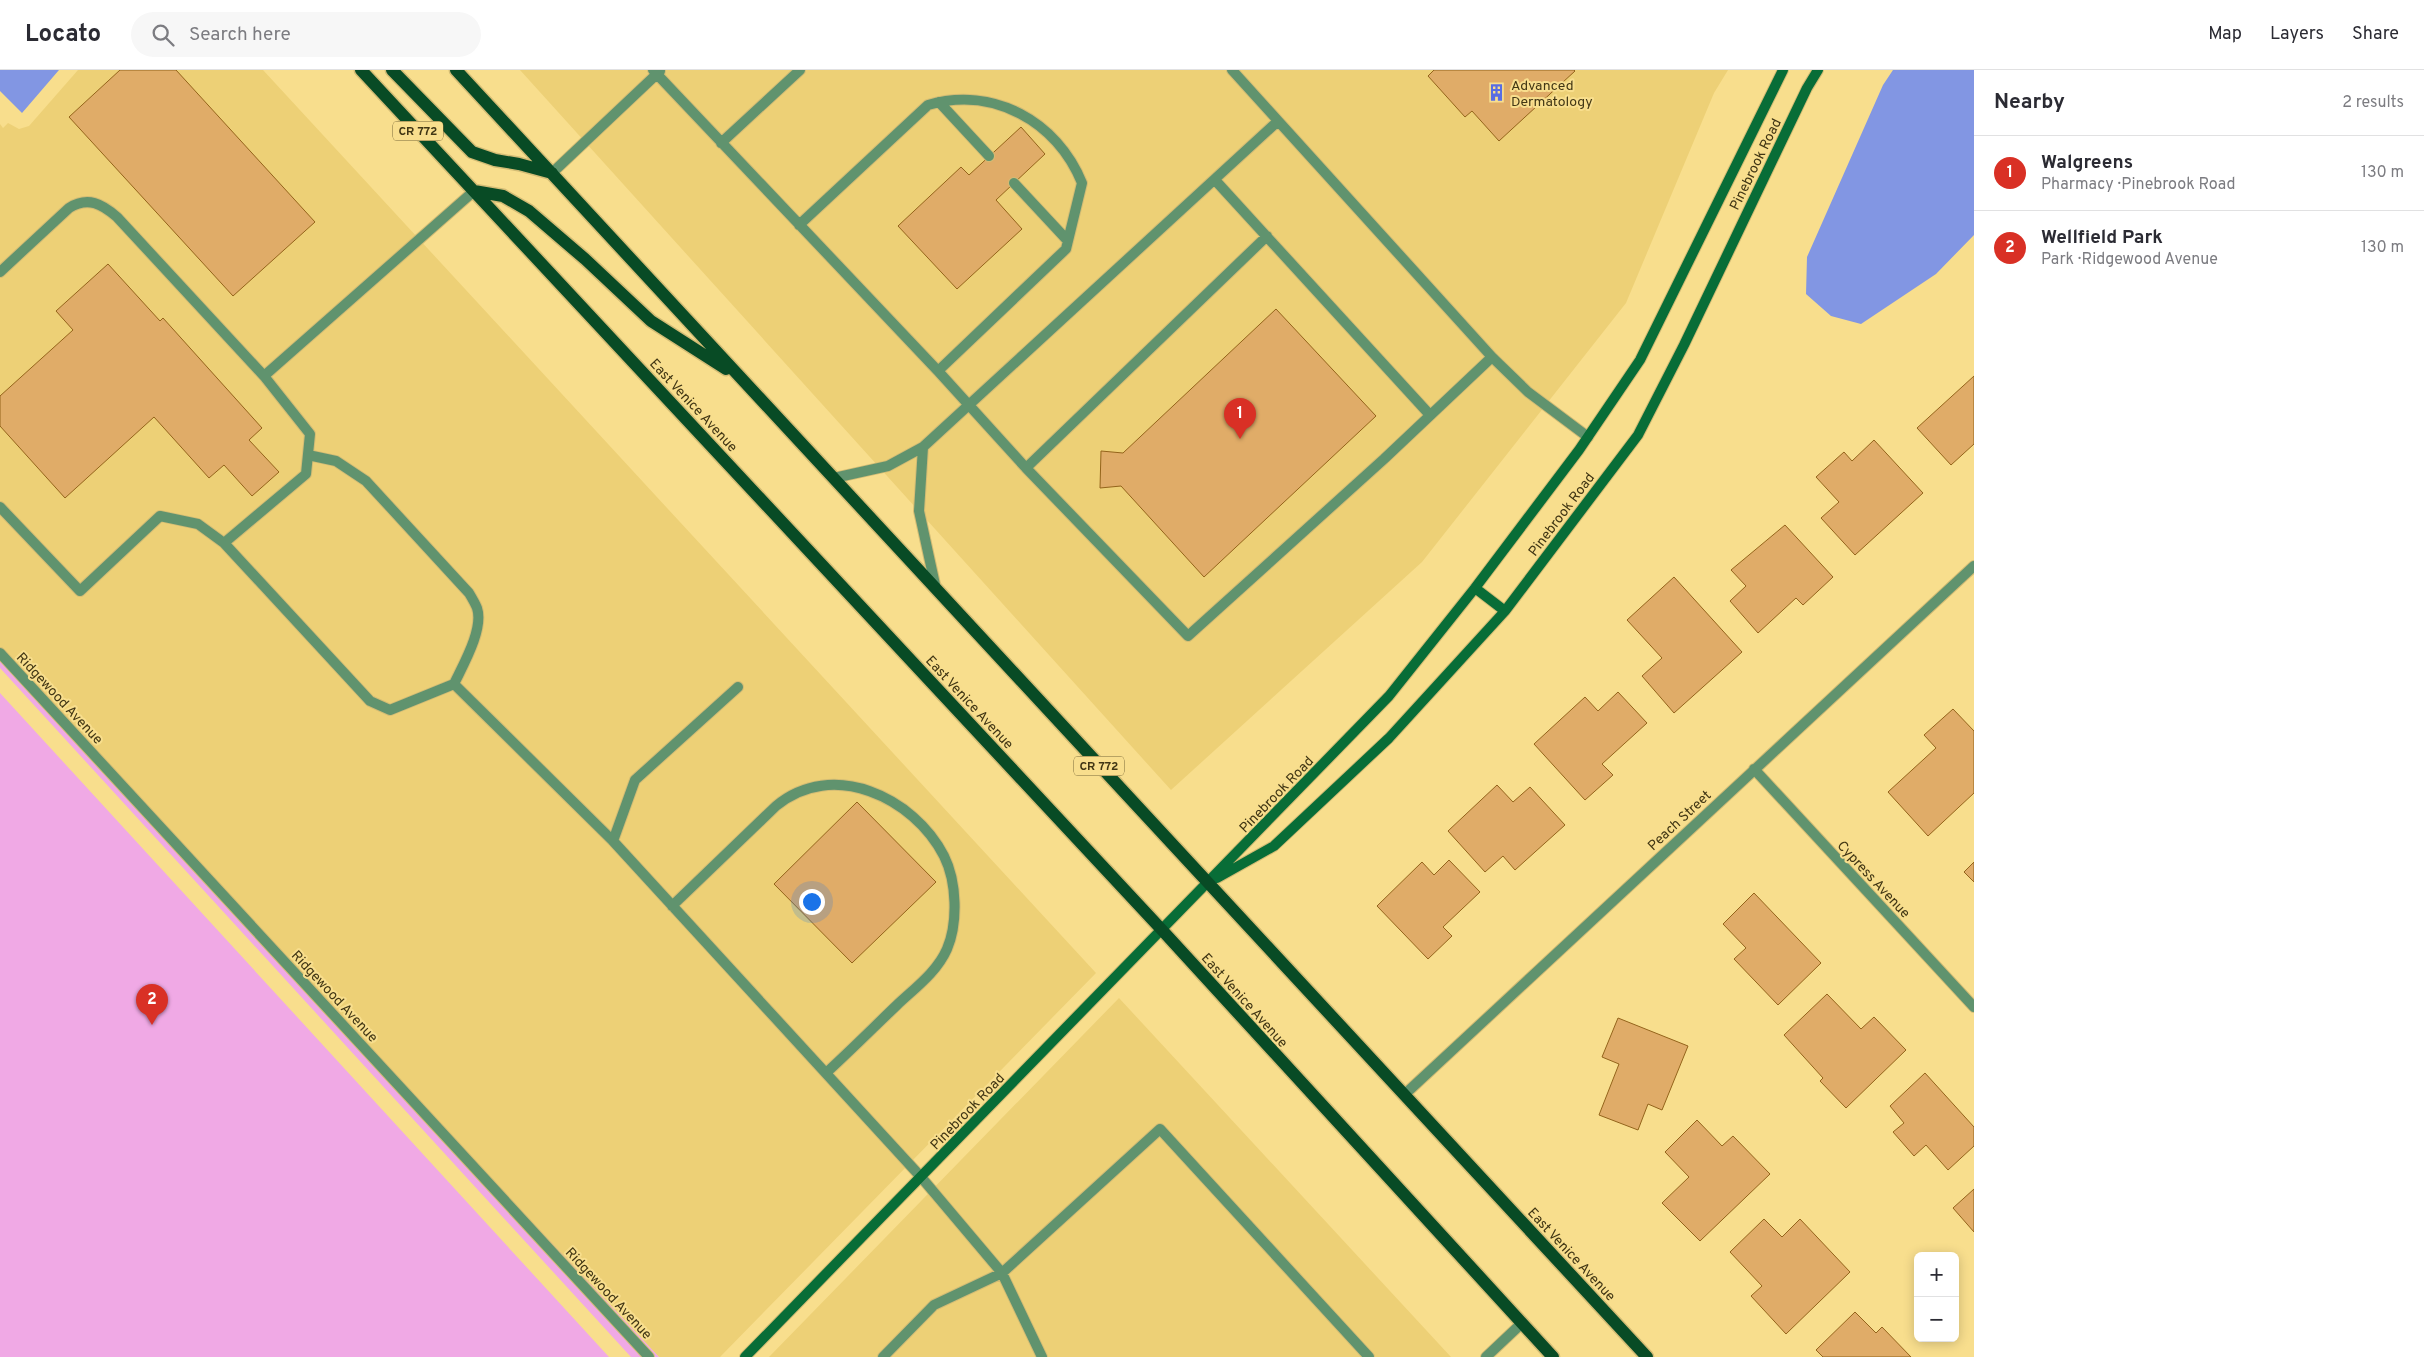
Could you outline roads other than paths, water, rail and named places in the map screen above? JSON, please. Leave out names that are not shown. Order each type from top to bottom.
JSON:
[{"type":"main road","name":"East Venice Avenue","points":[[362,70],[1162,930],[1553,1357]]},
{"type":"main road","points":[[392,70],[472,152],[495,160],[552,173]]},
{"type":"main road","name":"East Venice Avenue","points":[[456,70],[1647,1357]]},
{"type":"main road","points":[[474,191],[502,196],[529,211],[651,321],[742,378]]},
{"type":"street","points":[[721,143],[800,70]]},
{"type":"street","points":[[1232,70],[1492,357],[1528,392],[1588,437]]},
{"type":"street","name":"Pinebrook Road","points":[[745,1357],[1389,696],[1475,588],[1588,437],[1640,360],[1783,70]]},
{"type":"street","name":"Pinebrook Road","points":[[1208,883],[1274,846],[1389,738],[1505,612],[1638,435],[1684,345],[1807,88],[1818,70]]},
{"type":"street","points":[[552,173],[657,71],[721,143],[969,404],[1026,468],[1188,636],[1492,357]]},
{"type":"street","points":[[799,225],[928,105],[964,100],[1001,105],[1020,112],[1052,138],[1069,159],[1082,184],[1066,249],[938,371]]},
{"type":"street","points":[[939,102],[989,156]]},
{"type":"street","points":[[834,478],[888,466],[923,447],[1278,121]]},
{"type":"street","points":[[1215,180],[1430,415]]},
{"type":"street","points":[[1014,183],[1068,241]]},
{"type":"street","points":[[264,376],[474,191]]},
{"type":"street","points":[[0,272],[69,208],[82,202],[96,203],[117,216],[264,376],[310,434],[306,474],[224,543]]},
{"type":"street","points":[[1026,468],[1267,236]]},
{"type":"street","points":[[923,447],[920,511],[936,590]]},
{"type":"street","points":[[0,507],[80,591],[160,516],[198,524],[224,543],[370,701],[390,710],[454,684],[475,635],[477,609],[469,593],[366,481],[336,461],[308,455]]},
{"type":"street","name":"Peach Street","points":[[1404,1095],[1974,566]]},
{"type":"street","points":[[1475,588],[1505,612]]},
{"type":"street","name":"Ridgewood Avenue","points":[[0,653],[649,1357]]},
{"type":"street","points":[[454,684],[613,841],[921,1177],[1002,1274],[1042,1357]]},
{"type":"street","points":[[613,841],[635,780],[738,687]]},
{"type":"street","name":"Cypress Avenue","points":[[1754,769],[1974,1007]]},
{"type":"street","points":[[672,906],[776,806],[784,799],[805,789],[818,785],[847,785],[878,793],[892,800],[919,824],[945,857],[953,891],[954,921],[952,936],[940,963],[930,974],[826,1073]]},
{"type":"street","points":[[883,1357],[934,1305],[1002,1274],[1160,1129],[1369,1357]]},
{"type":"street","points":[[1486,1357],[1522,1323]]},
{"type":"water","points":[[0,70],[59,70],[22,113],[0,91]]},
{"type":"water","points":[[1893,70],[1974,70],[1974,235],[1936,274],[1861,324],[1831,316],[1806,294],[1807,257],[1883,85]]},
{"type":"place","name":"Advanced Dermatology","points":[[1497,93]]},
{"type":"place","name":"Walgreens","points":[[1240,439]]},
{"type":"place","name":"Wellfield Park","points":[[152,1025]]}]
